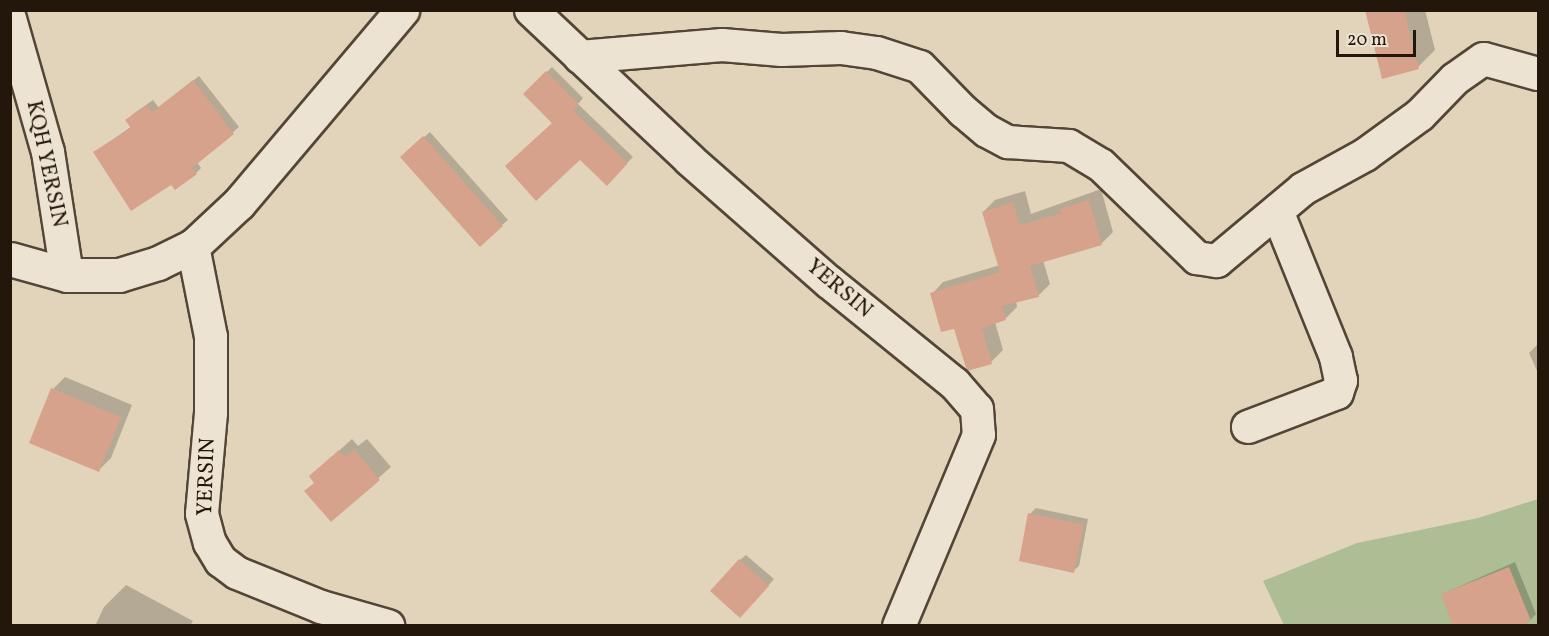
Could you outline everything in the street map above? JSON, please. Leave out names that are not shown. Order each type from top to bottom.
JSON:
[{"type":"street","points":[[10,259],[67,275],[119,275],[158,263],[193,246],[239,203],[402,10]]},
{"type":"street","name":"YERSIN","points":[[531,10],[829,282],[955,384],[977,410],[979,435],[899,626]]},
{"type":"street","name":"KQH YERSIN","points":[[10,19],[48,152],[67,275]]},
{"type":"street","points":[[580,57],[722,45],[782,50],[841,48],[877,53],[920,67],[963,111],[1001,138],[1069,146],[1101,165],[1197,258],[1217,261],[1238,247],[1303,189],[1365,155],[1420,115],[1455,79],[1484,59],[1539,74]]},
{"type":"street","points":[[1248,427],[1337,393],[1341,381],[1336,357],[1276,211]]},
{"type":"street","name":"YERSIN","points":[[193,246],[211,338],[211,413],[201,514],[210,543],[221,561],[237,573],[311,603],[388,626]]},
{"type":"green space","points":[[1538,499],[1538,625],[1284,625],[1263,581],[1357,543],[1478,518]]},
{"type":"building","points":[[1365,10],[1404,10],[1419,69],[1382,79]]},
{"type":"building","points":[[546,71],[579,105],[573,111],[628,163],[607,186],[580,160],[536,201],[505,166],[552,123],[523,94]]},
{"type":"building","points":[[193,80],[234,134],[192,168],[197,174],[175,190],[171,185],[131,211],[93,152],[131,128],[125,120],[147,105],[152,112]]},
{"type":"building","points":[[423,136],[503,226],[480,247],[400,157]]},
{"type":"building","points":[[1089,200],[1102,245],[1030,266],[1039,297],[1002,306],[1006,320],[982,328],[992,364],[967,371],[954,329],[941,332],[930,293],[1000,272],[982,212],[1013,202],[1020,225],[1062,213],[1060,209]]},
{"type":"building","points":[[51,388],[121,417],[99,472],[29,443]]},
{"type":"building","points":[[354,449],[380,480],[331,522],[304,491],[314,483],[309,476],[339,450],[345,457]]},
{"type":"building","points":[[1028,513],[1084,525],[1074,573],[1019,561]]},
{"type":"building","points":[[739,559],[769,586],[740,618],[710,591]]},
{"type":"building","points":[[1509,567],[1531,621],[1520,626],[1453,626],[1441,594]]}]
